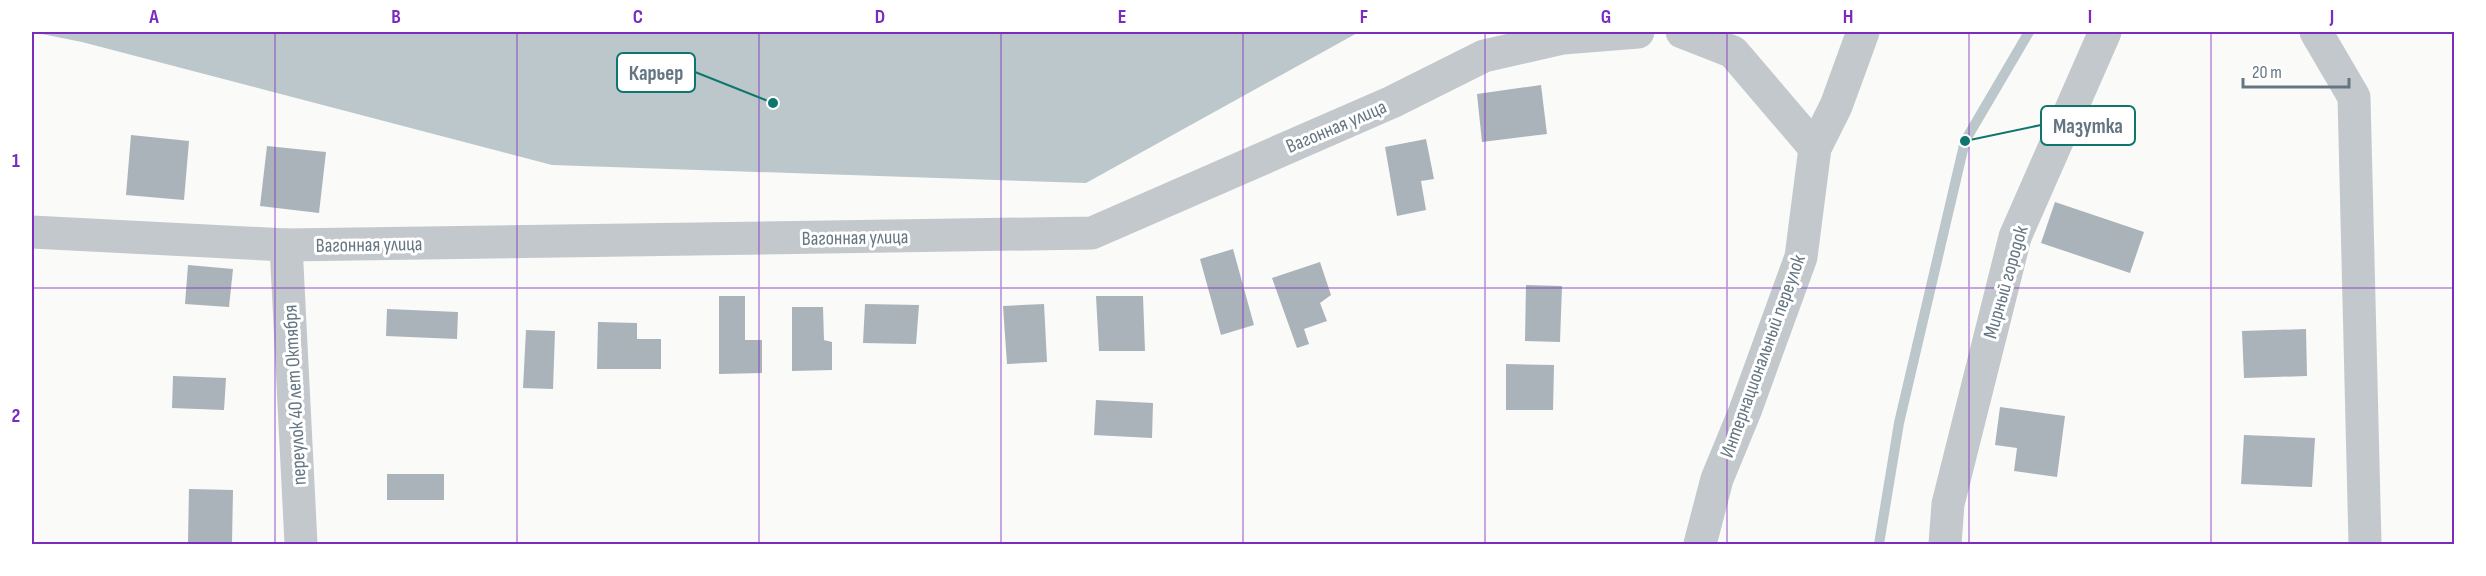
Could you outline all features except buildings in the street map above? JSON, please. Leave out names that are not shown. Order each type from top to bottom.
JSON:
[{"type":"street","name":"Вагонная улица","points":[[32,232],[286,246],[1092,233],[1392,102],[1484,56],[1563,38],[1638,32]]},
{"type":"street","points":[[1682,32],[1733,52],[1815,148]]},
{"type":"street","name":"Интернациональный переулок","points":[[1700,544],[1717,479],[1745,411],[1801,257],[1815,148],[1836,106],[1863,32]]},
{"type":"street","name":"Мирный городок","points":[[1945,544],[1948,504],[2015,237],[2105,32]]},
{"type":"street","points":[[2316,32],[2354,97],[2365,544]]},
{"type":"street","name":"переулок 40 лет Октября","points":[[286,246],[301,544]]},
{"type":"shaded area","points":[[32,32],[1359,32],[1086,183],[552,165],[82,42]]},
{"type":"waterway","points":[[1879,544],[1899,423],[1965,141],[2029,32]]},
{"type":"place","name":"Карьер","points":[[773,103]]},
{"type":"place","name":"Мазутка","points":[[1965,141]]}]
